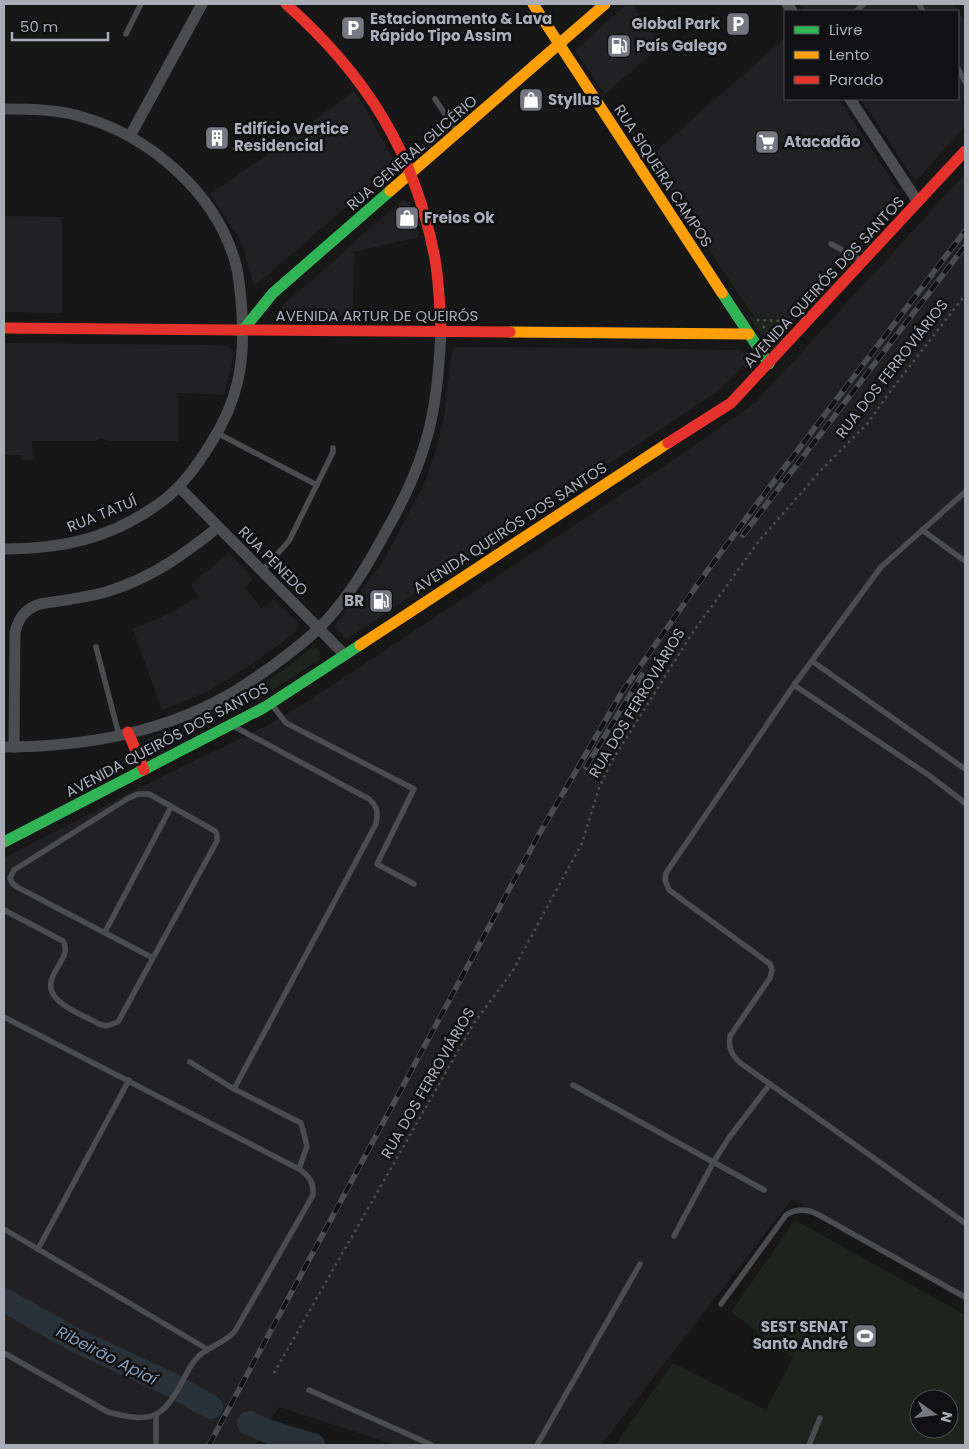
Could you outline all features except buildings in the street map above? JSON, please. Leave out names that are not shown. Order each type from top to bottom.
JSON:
[{"type":"main road","points":[[286,4],[331,46],[360,82],[389,127],[411,173],[418,192],[434,257],[438,279],[441,331]]},
{"type":"main road","name":"RUA SIQUEIRA CAMPOS","points":[[533,4],[702,255],[738,317],[769,364]]},
{"type":"main road","name":"RUA GENERAL GLICÉRIO","points":[[243,330],[273,293],[605,4]]},
{"type":"main road","name":"AVENIDA QUEIRÓS DOS SANTOS","points":[[4,842],[270,703],[731,403],[965,152]]},
{"type":"main road","name":"AVENIDA ARTUR DE QUEIRÓS","points":[[4,328],[749,334]]},
{"type":"main road","points":[[124,733],[144,770]]},
{"type":"street","points":[[130,136],[202,4]]},
{"type":"street","points":[[851,100],[918,202]]},
{"type":"street","name":"RUA TATUÍ","points":[[4,109],[49,110],[104,124],[130,136],[174,168],[196,191],[225,236],[236,266],[241,301],[244,349],[240,377],[230,407],[217,433],[196,466],[179,487],[159,504],[138,518],[82,541],[46,548],[4,549]]},
{"type":"street","points":[[218,527],[175,560],[138,580],[107,592],[40,604],[30,607],[21,615],[15,632],[9,747],[61,745],[124,733],[172,720],[230,694],[281,660],[319,629],[364,569],[403,502],[416,472],[425,446],[432,415],[441,331]]},
{"type":"street","name":"RUA PENEDO","points":[[179,487],[345,655]]},
{"type":"lane","points":[[126,34],[141,4]]},
{"type":"lane","points":[[959,71],[965,82]]},
{"type":"lane","points":[[434,99],[457,133]]},
{"type":"lane","points":[[831,244],[863,262]]},
{"type":"lane","points":[[217,433],[317,485]]},
{"type":"lane","points":[[262,571],[289,541],[333,452],[333,448]]},
{"type":"lane","points":[[965,492],[881,567],[794,685],[666,873],[665,880],[669,890],[770,964],[772,970],[770,978],[730,1036],[728,1046],[732,1054],[739,1062],[965,1223]]},
{"type":"lane","points":[[922,530],[965,561]]},
{"type":"lane","points":[[96,647],[124,733]]},
{"type":"lane","points":[[812,661],[965,769]]},
{"type":"lane","points":[[794,685],[930,776],[965,802]]},
{"type":"lane","points":[[270,703],[286,723],[414,789],[377,864],[414,884]]},
{"type":"lane","points":[[231,725],[369,798],[375,804],[378,812],[376,824],[234,1089]]},
{"type":"lane","points":[[4,910],[65,944],[66,952],[50,984],[51,991],[60,1002],[99,1024],[106,1026],[118,1022],[217,841],[215,831],[149,794],[138,794],[31,859],[11,874],[12,883],[16,887],[153,958]]},
{"type":"lane","points":[[105,932],[172,807]]},
{"type":"lane","points":[[4,1017],[299,1169],[311,1180],[314,1188],[313,1195],[234,1331],[228,1339],[207,1349],[192,1364],[174,1398],[156,1416],[142,1418],[108,1412],[4,1353]]},
{"type":"lane","points":[[190,1062],[234,1089],[301,1123],[307,1146],[299,1169]]},
{"type":"lane","points":[[38,1249],[129,1080]]},
{"type":"lane","points":[[674,1236],[713,1163],[770,1084]]},
{"type":"lane","points":[[573,1085],[764,1190]]},
{"type":"lane","points":[[721,1304],[786,1215],[792,1211],[800,1210],[812,1211],[965,1297]]},
{"type":"lane","points":[[4,1229],[207,1349]]},
{"type":"lane","points":[[537,1445],[640,1264]]},
{"type":"lane","points":[[309,1390],[432,1445]]},
{"type":"lane","points":[[156,1416],[156,1445]]},
{"type":"lane","points":[[810,1445],[820,1418]]},
{"type":"path","name":"RUA DOS FERROVIÁRIOS","points":[[274,1373],[474,1023],[512,972],[582,843],[599,788],[610,764],[690,635],[759,541],[823,468],[868,423],[965,295]]},
{"type":"path","points":[[738,317],[749,317],[753,320],[790,322]]},
{"type":"shaded area","points":[[627,4],[632,4],[661,46],[605,94],[575,50]]},
{"type":"shaded area","points":[[799,4],[954,4],[958,10],[803,10]]},
{"type":"shaded area","points":[[959,12],[965,22],[965,101],[962,104],[965,106],[965,126],[917,180],[913,178],[862,100],[959,100]]},
{"type":"shaded area","points":[[784,39],[784,100],[840,100],[900,193],[899,199],[789,319],[754,317],[648,158]]},
{"type":"shaded area","points":[[354,91],[392,157],[392,163],[365,191],[257,284],[253,283],[239,238],[210,194]]},
{"type":"shaded area","points":[[965,174],[965,1302],[792,1199],[601,1445],[395,1445],[279,1407],[259,1437],[256,1444],[260,1445],[4,1445],[4,858],[153,781],[264,727],[302,705],[676,458],[755,403]]},
{"type":"shaded area","points":[[402,200],[410,202],[419,237],[354,252],[353,316],[277,315],[277,311]]},
{"type":"shaded area","points":[[4,216],[62,217],[62,313],[4,312]]},
{"type":"shaded area","points":[[749,317],[797,319],[770,347]]},
{"type":"shaded area","points":[[4,343],[203,345],[227,346],[234,352],[224,395],[178,393],[178,441],[108,441],[101,438],[95,441],[32,441],[33,460],[22,460],[22,455],[4,455]]},
{"type":"shaded area","points":[[457,347],[739,350],[744,353],[748,360],[721,389],[347,639],[334,627],[384,560],[426,480],[437,447],[444,416],[452,351]]},
{"type":"shaded area","points":[[229,553],[253,579],[245,588],[262,609],[273,599],[298,623],[296,632],[252,664],[207,692],[162,710],[133,629],[166,615],[198,597],[191,584]]},
{"type":"shaded area","points":[[312,647],[319,649],[319,660],[277,687],[156,748],[151,748],[147,741],[149,738],[193,721],[235,700],[275,676]]},
{"type":"shaded area","name":"SEST SENAT Santo André","points":[[795,1220],[965,1315],[965,1445],[615,1445],[673,1363],[766,1410],[793,1358],[731,1312]]},
{"type":"waterway","name":"Ribeirão Apiaí","points":[[4,1300],[75,1340],[170,1384],[211,1407]]},
{"type":"waterway","name":"Ribeirão Apiaí","points":[[249,1423],[269,1432],[313,1445]]},
{"type":"railway","points":[[209,1445],[538,836],[622,692],[756,505],[965,231]]},
{"type":"railway","points":[[743,535],[965,246]]},
{"type":"railway","points":[[586,767],[642,675]]},
{"type":"traffic: fast","points":[[237,330],[243,330],[273,293],[390,191]]},
{"type":"traffic: fast","points":[[722,293],[769,364]]},
{"type":"traffic: fast","points":[[4,842],[265,707],[360,645]]},
{"type":"traffic: slow","points":[[533,4],[722,293]]},
{"type":"traffic: slow","points":[[390,191],[605,4]]},
{"type":"traffic: slow","points":[[510,332],[749,334]]},
{"type":"traffic: slow","points":[[360,645],[668,443]]},
{"type":"traffic: jam","points":[[286,4],[315,31],[363,88],[383,118],[400,150],[415,184],[435,259],[441,331]]},
{"type":"traffic: jam","points":[[668,443],[731,403],[965,151]]},
{"type":"traffic: jam","points":[[4,328],[237,330]]},
{"type":"traffic: jam","points":[[243,330],[510,332]]},
{"type":"traffic: jam","points":[[128,732],[144,770]]},
{"type":"place","name":"Global Park","points":[[738,24]]},
{"type":"place","name":"Estacionamento & Lava Rápido Tipo Assim","points":[[353,28]]},
{"type":"place","name":"País Galego","points":[[619,46]]},
{"type":"place","name":"Styllus","points":[[531,100]]},
{"type":"place","name":"Edifício Vertice Residencial","points":[[217,138]]},
{"type":"place","name":"Atacadão","points":[[767,142]]},
{"type":"place","name":"Freios Ok","points":[[407,218]]},
{"type":"place","name":"BR","points":[[381,601]]},
{"type":"place","name":"SEST SENAT Santo André","points":[[865,1336]]}]
